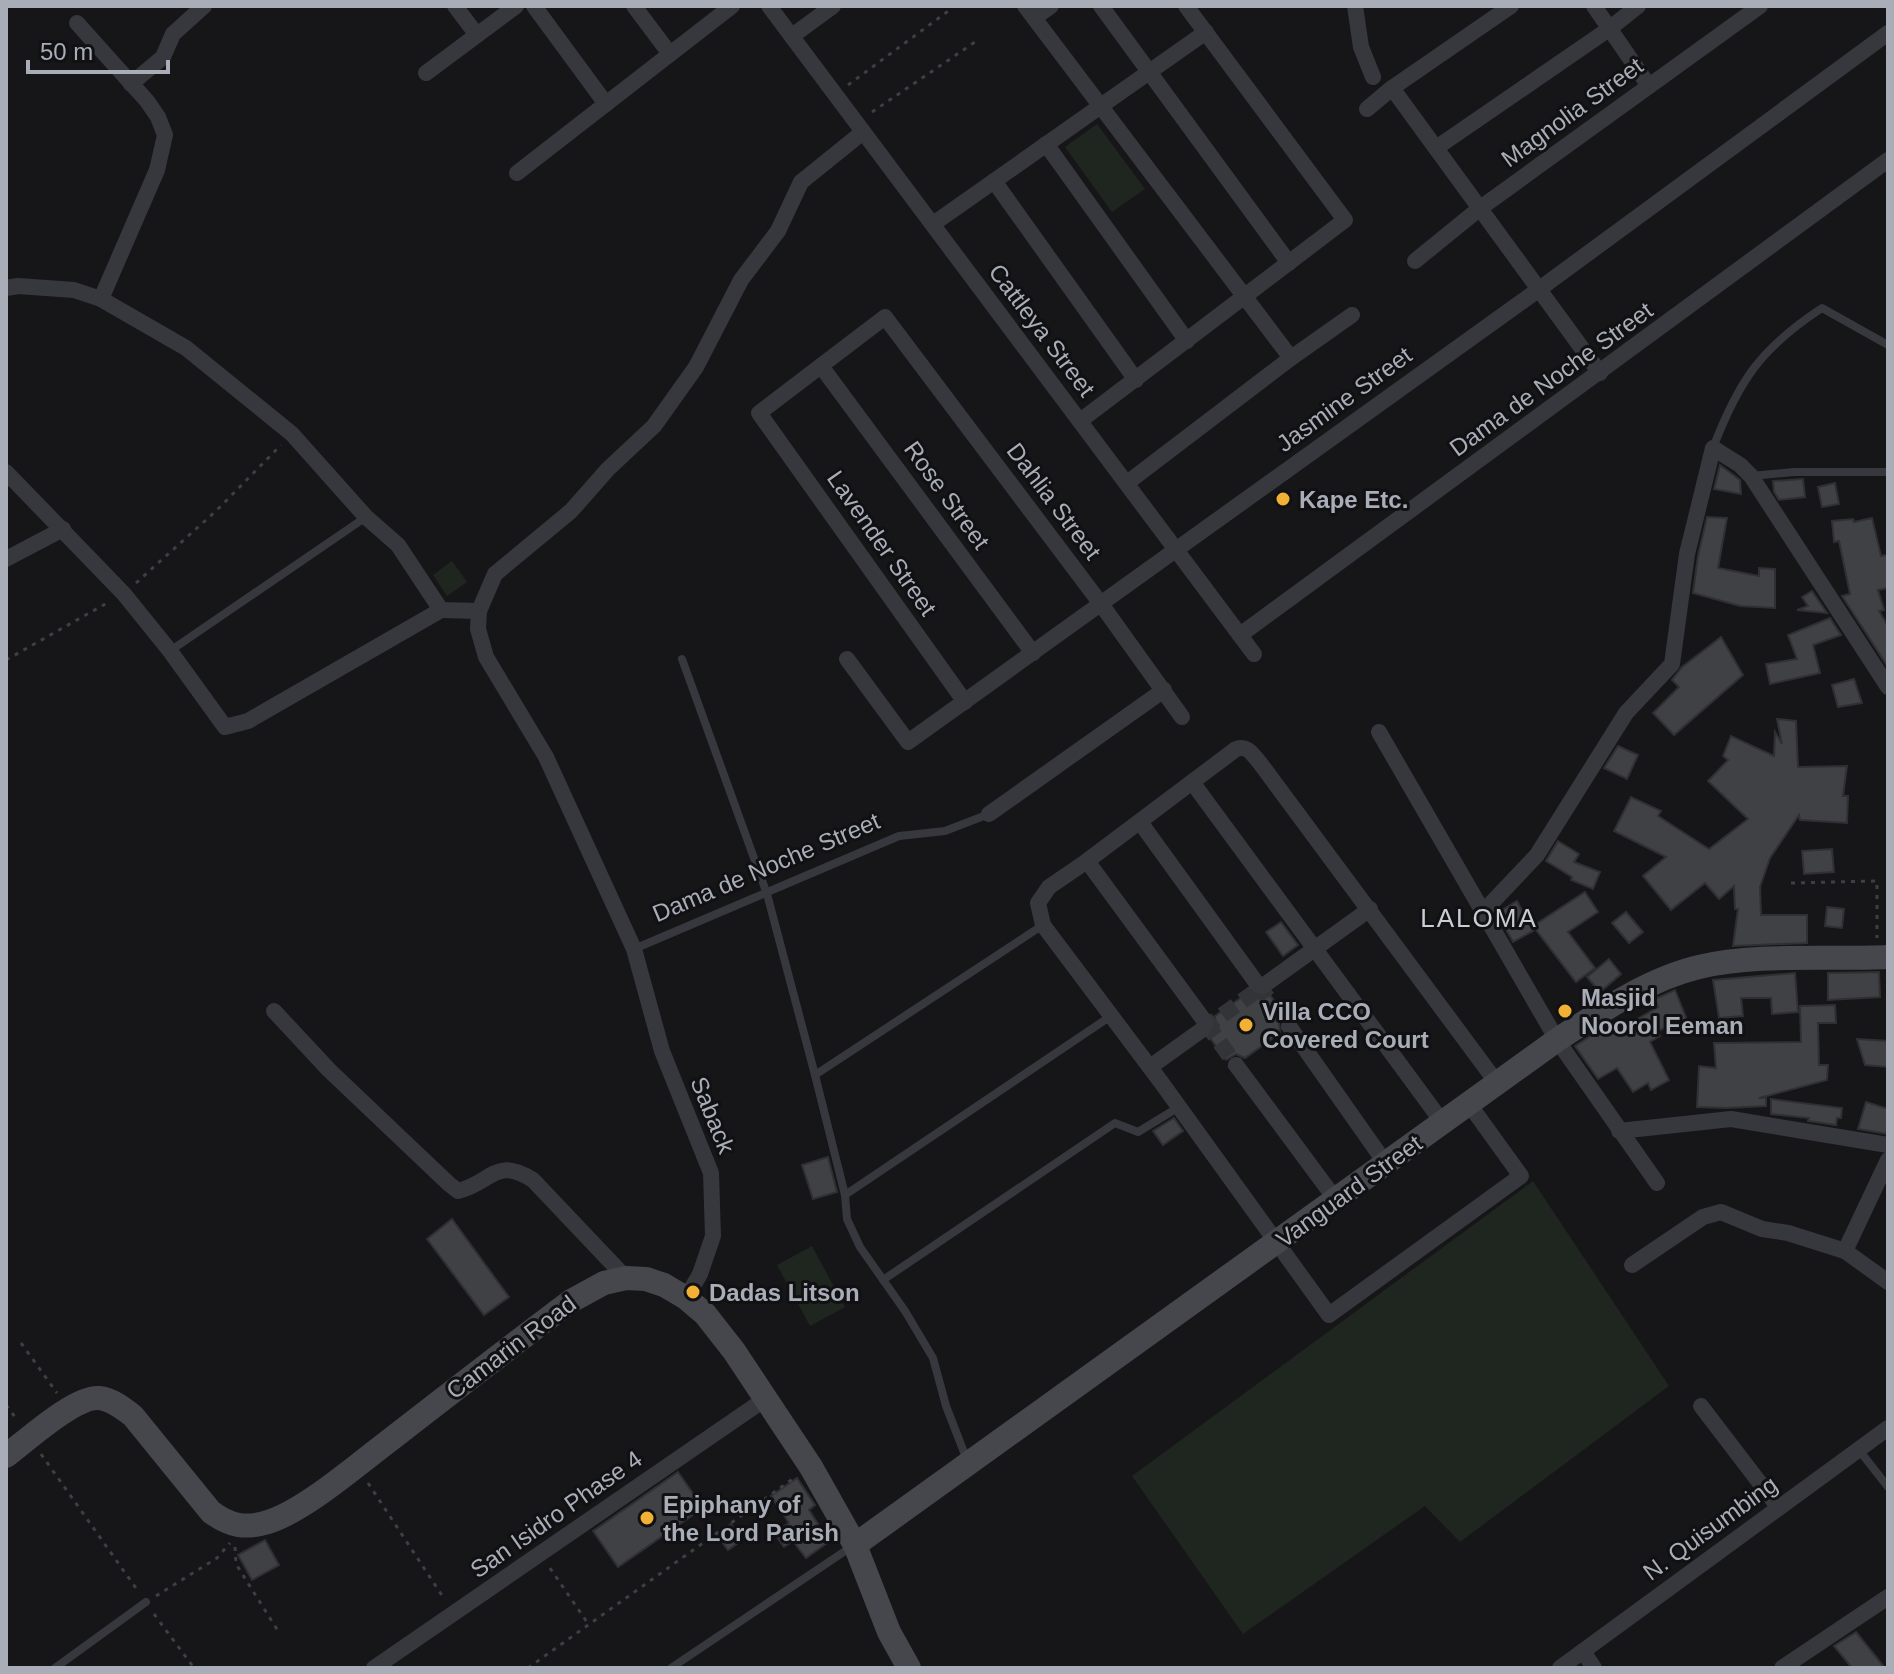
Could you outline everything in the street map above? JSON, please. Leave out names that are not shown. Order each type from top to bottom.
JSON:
[{"type":"main road","name":"Vanguard Street","points":[[855,1545],[1557,1040],[1632,995],[1697,967],[1725,962],[1882,958]]},
{"type":"main road","points":[[626,1278],[646,1279],[664,1285],[686,1298],[720,1332],[811,1467],[855,1545],[889,1632],[909,1668]]},
{"type":"main road","name":"Camarin Road","points":[[240,1526],[286,1516],[571,1301],[604,1283],[626,1278]]},
{"type":"main road","points":[[6,1456],[69,1409],[88,1399],[100,1398],[133,1416],[211,1512],[227,1523],[240,1526]]},
{"type":"street","points":[[131,84],[163,57],[173,34],[204,6]]},
{"type":"street","points":[[455,6],[477,35]]},
{"type":"street","points":[[426,73],[516,6]]},
{"type":"street","points":[[534,6],[606,104]]},
{"type":"street","points":[[634,6],[670,54]]},
{"type":"street","points":[[517,173],[732,6]]},
{"type":"street","name":"Cattleya Street","points":[[769,6],[1254,654]]},
{"type":"street","points":[[792,36],[833,6]]},
{"type":"street","points":[[1051,6],[1030,12],[1291,358]]},
{"type":"street","points":[[1101,6],[1289,263]]},
{"type":"street","points":[[1080,421],[1345,220],[1186,6]]},
{"type":"street","points":[[1355,6],[1365,62],[1373,77]]},
{"type":"street","points":[[1367,109],[1392,88],[1511,6]]},
{"type":"street","points":[[1594,6],[1649,86]]},
{"type":"street","points":[[1436,148],[1638,6]]},
{"type":"street","name":"Magnolia Street","points":[[1415,261],[1479,209],[1760,6]]},
{"type":"street","points":[[77,23],[158,117],[165,135],[157,170],[101,299]]},
{"type":"street","points":[[933,224],[1206,32]]},
{"type":"street","name":"Jasmine Street","points":[[847,659],[908,742],[1538,290],[1888,33]]},
{"type":"street","points":[[1392,88],[1600,373]]},
{"type":"street","points":[[6,472],[124,594],[225,727],[248,721],[441,610],[479,611],[495,574],[571,511],[608,469],[654,426],[696,367],[741,280],[778,231],[801,182],[860,127]]},
{"type":"street","points":[[1046,144],[1187,341]]},
{"type":"street","name":"Dama de Noche Street","points":[[1240,635],[1888,160]]},
{"type":"street","points":[[994,181],[1136,380]]},
{"type":"street","points":[[6,288],[74,290],[101,299],[186,348],[292,434],[366,517],[398,545],[441,610]]},
{"type":"street","points":[[1127,483],[1352,315]]},
{"type":"street","name":"Dahlia Street","points":[[821,366],[885,317],[1182,717]]},
{"type":"street","name":"Lavender Street","points":[[821,366],[759,413],[965,702]]},
{"type":"street","name":"Rose Street","points":[[821,366],[1033,653]]},
{"type":"street","points":[[1483,912],[1537,855],[1626,713],[1672,664],[1687,554],[1713,448],[1751,476],[1888,687]]},
{"type":"street","points":[[6,559],[63,529]]},
{"type":"street","name":"Saback","points":[[479,611],[478,629],[486,657],[546,757],[634,949],[662,1051],[711,1173],[713,1236],[700,1274],[686,1298]]},
{"type":"street","name":"Dama de Noche Street","points":[[989,814],[1164,690]]},
{"type":"street","points":[[1379,732],[1557,1040],[1657,1183]]},
{"type":"street","points":[[1469,1104],[1521,1176],[1331,1316],[1043,925],[1038,903],[1049,887],[1242,747],[1249,750],[1370,909],[1497,1083]]},
{"type":"street","points":[[1192,782],[1443,1123]]},
{"type":"street","points":[[1140,822],[1261,985],[1370,909]]},
{"type":"street","points":[[1087,861],[1204,1026],[1150,1067]]},
{"type":"street","points":[[274,1011],[329,1070],[458,1191],[505,1168],[519,1172],[533,1180],[626,1278]]},
{"type":"street","points":[[1289,1026],[1386,1164]]},
{"type":"street","points":[[1236,1065],[1336,1200]]},
{"type":"street","points":[[1619,1131],[1731,1119],[1888,1145]]},
{"type":"street","points":[[1845,1251],[1888,1160]]},
{"type":"street","points":[[1632,1265],[1703,1217],[1721,1212],[1762,1229],[1788,1233],[1845,1251],[1888,1282]]},
{"type":"street","name":"San Isidro Phase 4","points":[[374,1668],[765,1399]]},
{"type":"street","points":[[1701,1406],[1779,1508]]},
{"type":"street","name":"N. Quisumbing","points":[[1560,1668],[1888,1428]]},
{"type":"street","points":[[1782,1668],[1888,1597]]},
{"type":"street","points":[[1583,1651],[1594,1668]]},
{"type":"lane","points":[[1713,448],[1728,409],[1759,358],[1791,328],[1822,308],[1888,345]]},
{"type":"lane","points":[[1751,476],[1794,472],[1888,472]]},
{"type":"lane","points":[[170,651],[366,517]]},
{"type":"lane","points":[[682,659],[767,894],[845,1195],[847,1219],[860,1247],[905,1311],[933,1358],[946,1406],[969,1465]]},
{"type":"lane","name":"Dama de Noche Street","points":[[634,949],[899,836],[945,831],[989,814]]},
{"type":"lane","points":[[815,1075],[1043,925]]},
{"type":"lane","points":[[845,1195],[1112,1016]]},
{"type":"lane","points":[[883,1280],[1115,1123],[1138,1132],[1179,1107]]},
{"type":"lane","points":[[1859,1449],[1888,1487]]},
{"type":"lane","points":[[671,1668],[855,1545]]},
{"type":"lane","points":[[55,1668],[146,1602]]},
{"type":"path","points":[[836,95],[951,9]]},
{"type":"path","points":[[860,127],[975,42]]},
{"type":"path","points":[[6,660],[124,594],[217,510],[292,434]]},
{"type":"path","points":[[1791,883],[1877,881],[1882,958]]},
{"type":"path","points":[[21,1343],[69,1409]]},
{"type":"path","points":[[30,1438],[194,1668]]},
{"type":"path","points":[[357,1465],[453,1614]]},
{"type":"path","points":[[528,1668],[811,1467]]},
{"type":"path","points":[[146,1602],[217,1558],[229,1546],[240,1526]]},
{"type":"path","points":[[240,1526],[235,1548],[236,1564],[278,1631]]},
{"type":"path","points":[[540,1554],[589,1625]]},
{"type":"shaded area","points":[[1097,124],[1145,189],[1112,212],[1065,147]]},
{"type":"shaded area","points":[[452,561],[467,582],[447,596],[433,575]]},
{"type":"shaded area","points":[[1533,1181],[1669,1386],[1460,1542],[1425,1506],[1243,1634],[1132,1476]]},
{"type":"shaded area","points":[[812,1246],[845,1307],[810,1326],[777,1265]]},
{"type":"building","points":[[1720,465],[1740,480],[1741,494],[1714,489]]},
{"type":"building","points":[[1803,479],[1805,497],[1779,500],[1773,481]]},
{"type":"building","points":[[1835,483],[1839,504],[1822,507],[1818,487]]},
{"type":"building","points":[[1707,517],[1727,518],[1718,568],[1759,576],[1759,568],[1775,569],[1775,608],[1740,606],[1693,593]]},
{"type":"building","points":[[1872,518],[1881,556],[1888,555],[1888,588],[1878,590],[1884,610],[1879,611],[1888,626],[1888,667],[1842,596],[1850,594],[1839,541],[1834,542],[1832,521],[1853,519],[1854,522]]},
{"type":"building","points":[[1812,591],[1827,613],[1797,610],[1808,606],[1802,597]]},
{"type":"building","points":[[1830,618],[1841,635],[1813,645],[1820,673],[1770,684],[1766,664],[1797,659],[1788,635]]},
{"type":"building","points":[[1721,637],[1743,675],[1674,735],[1653,713],[1679,687],[1672,680],[1682,667]]},
{"type":"building","points":[[1854,679],[1862,703],[1838,707],[1832,685]]},
{"type":"building","points":[[1777,719],[1796,721],[1798,767],[1847,766],[1843,796],[1848,796],[1847,823],[1800,820],[1799,815],[1770,858],[1760,887],[1761,915],[1807,915],[1807,943],[1733,946],[1738,909],[1735,909],[1734,886],[1719,899],[1705,883],[1671,910],[1643,876],[1666,857],[1614,831],[1631,797],[1661,811],[1658,816],[1709,849],[1748,819],[1708,781],[1728,760],[1723,756],[1731,736],[1774,756],[1775,732],[1782,744]]},
{"type":"building","points":[[1618,746],[1638,755],[1627,779],[1604,768]]},
{"type":"building","points":[[1558,841],[1579,854],[1574,862],[1600,872],[1593,889],[1571,880],[1572,877],[1546,861]]},
{"type":"building","points":[[1832,849],[1834,872],[1804,874],[1802,851]]},
{"type":"building","points":[[1585,892],[1598,912],[1568,932],[1595,968],[1576,982],[1533,926]]},
{"type":"building","points":[[1517,901],[1533,931],[1513,942],[1497,913]]},
{"type":"building","points":[[1827,907],[1844,909],[1842,928],[1825,926]]},
{"type":"building","points":[[1626,912],[1643,932],[1629,943],[1612,923]]},
{"type":"building","points":[[1281,922],[1298,945],[1283,956],[1266,932]]},
{"type":"building","points":[[1609,959],[1621,974],[1600,992],[1587,977]]},
{"type":"building","points":[[1879,972],[1880,997],[1828,1000],[1828,973]]},
{"type":"building","points":[[1795,973],[1798,1012],[1772,1014],[1771,998],[1741,998],[1743,1016],[1719,1018],[1713,980]]},
{"type":"building","points":[[1675,990],[1687,1020],[1668,1021],[1668,1027],[1657,1031],[1660,1036],[1650,1042],[1669,1080],[1651,1090],[1648,1083],[1633,1092],[1617,1068],[1598,1079],[1575,1046],[1609,1024],[1615,1032],[1658,1007],[1655,999]]},
{"type":"building","name":"Villa CCO Covered Court","points":[[1249,992],[1263,997],[1270,995],[1285,1016],[1279,1022],[1280,1033],[1245,1058],[1236,1054],[1226,1060],[1210,1038],[1216,1027],[1215,1016]]},
{"type":"building","points":[[1835,1005],[1836,1023],[1818,1023],[1819,1065],[1828,1065],[1827,1080],[1759,1098],[1766,1098],[1766,1106],[1697,1107],[1699,1066],[1716,1068],[1714,1043],[1801,1042],[1800,1006]]},
{"type":"building","points":[[1857,1039],[1888,1041],[1888,1067],[1865,1065]]},
{"type":"building","points":[[1771,1099],[1842,1108],[1841,1118],[1837,1118],[1836,1125],[1771,1114]]},
{"type":"building","points":[[1866,1102],[1888,1109],[1888,1134],[1858,1129]]},
{"type":"building","points":[[1174,1118],[1183,1131],[1163,1145],[1153,1131]]},
{"type":"building","points":[[828,1157],[837,1192],[813,1199],[802,1165]]},
{"type":"building","points":[[452,1219],[509,1297],[484,1315],[427,1239]]},
{"type":"building","name":"Epiphany of the Lord Parish","points":[[678,1472],[703,1508],[618,1567],[593,1531]]},
{"type":"building","points":[[797,1478],[815,1505],[809,1510],[827,1543],[806,1558],[793,1541],[784,1547],[774,1533],[789,1523],[771,1496]]},
{"type":"building","points":[[731,1524],[742,1540],[728,1550],[716,1534]]},
{"type":"building","points":[[265,1540],[279,1565],[252,1580],[238,1555]]},
{"type":"building","points":[[1856,1632],[1885,1668],[1852,1668],[1834,1646]]},
{"type":"tunnel","points":[[1258,985],[1289,1026]]},
{"type":"tunnel","points":[[1203,1029],[1263,986]]},
{"type":"tunnel","points":[[1206,1023],[1236,1065]]},
{"type":"place","name":"Kape Etc.","points":[[1283,499]]},
{"type":"place","name":"Masjid Noorol Eeman","points":[[1565,1011]]},
{"type":"place","name":"Villa CCO Covered Court","points":[[1246,1025]]},
{"type":"place","name":"Dadas Litson","points":[[693,1292]]},
{"type":"place","name":"Epiphany of the Lord Parish","points":[[647,1518]]},
{"type":"district","name":"LALOMA","points":[[1479,918]]}]
